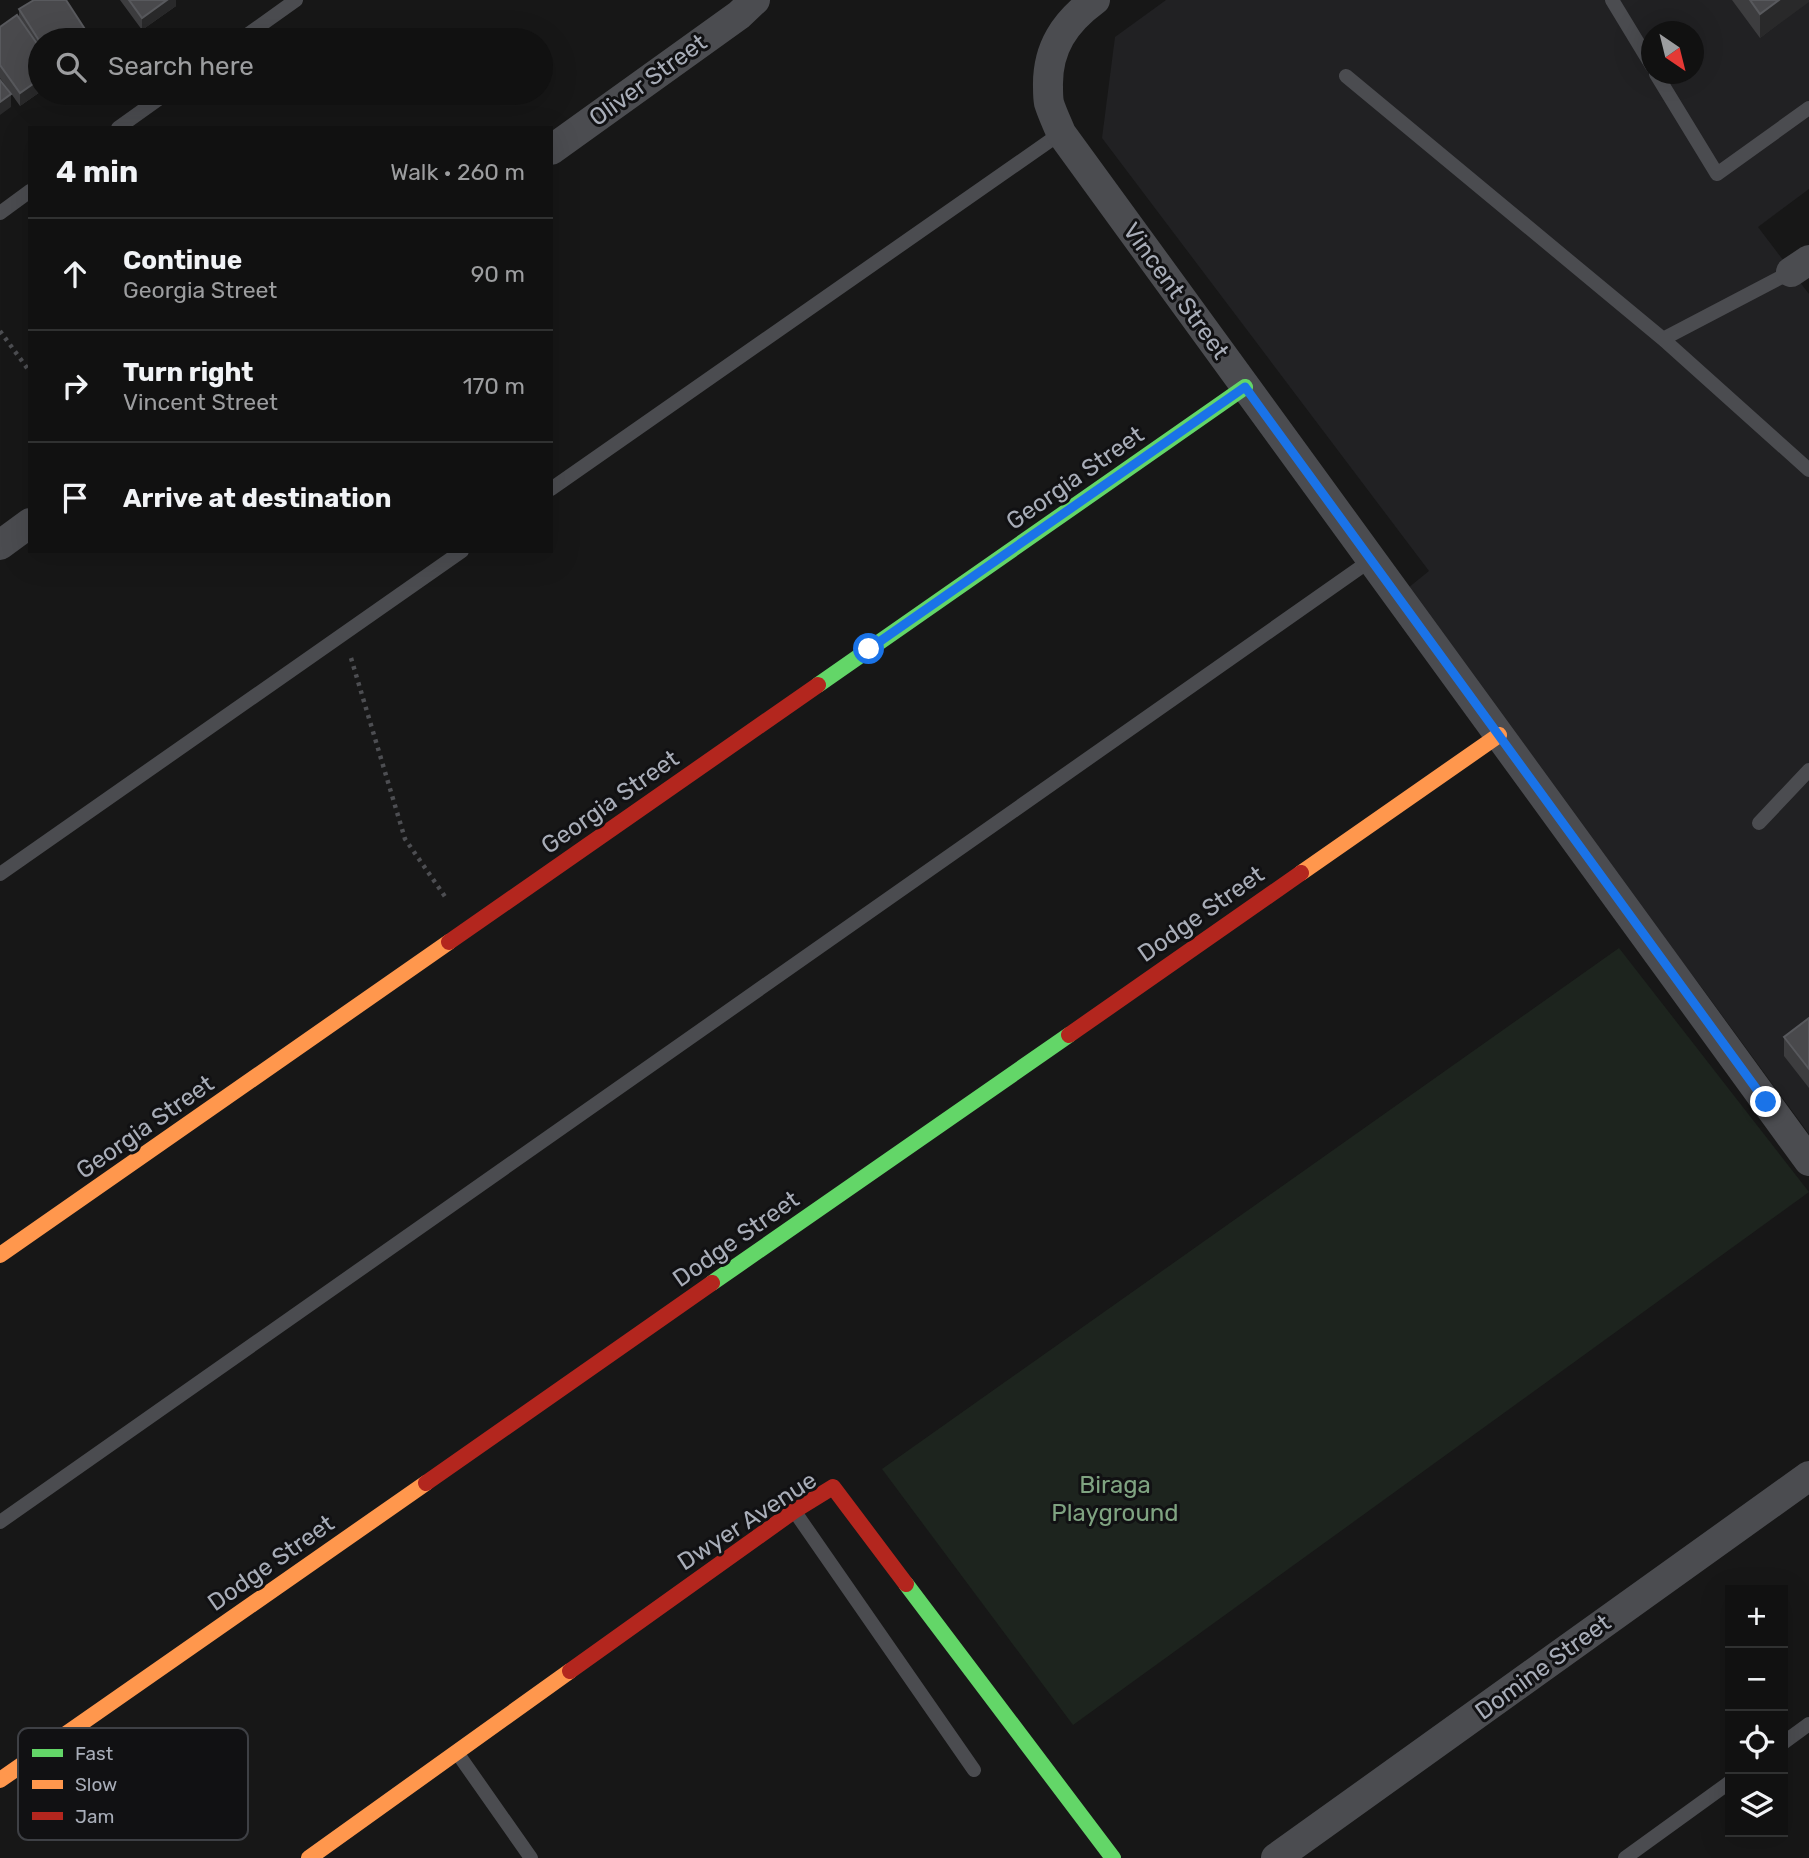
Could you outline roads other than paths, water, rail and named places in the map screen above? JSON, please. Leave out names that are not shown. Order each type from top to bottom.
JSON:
[{"type":"street","name":"Vincent Street","points":[[1095,0],[1068,24],[1058,39],[1048,69],[1049,101],[1061,133],[1809,1161]]},
{"type":"street","name":"Oliver Street","points":[[553,149],[749,5]]},
{"type":"street","name":"Georgia Street","points":[[0,1255],[1245,387]]},
{"type":"street","points":[[0,545],[28,524]]},
{"type":"street","name":"Dodge Street","points":[[75,1728],[1499,735]]},
{"type":"street","name":"Domine Street","points":[[1276,1858],[1809,1476]]},
{"type":"street","name":"Dwyer Avenue","points":[[309,1858],[794,1511],[833,1487],[1113,1858]]},
{"type":"street","name":"Dodge Street","points":[[0,1780],[18,1767]]},
{"type":"lane","points":[[257,28],[296,0]]},
{"type":"lane","points":[[1612,0],[1641,49]]},
{"type":"lane","points":[[1346,76],[1663,339],[1809,470]]},
{"type":"lane","points":[[1662,84],[1717,174],[1809,108]]},
{"type":"lane","points":[[121,126],[150,105]]},
{"type":"lane","points":[[553,488],[1061,133]]},
{"type":"lane","points":[[0,213],[28,192]]},
{"type":"lane","points":[[1663,339],[1800,266]]},
{"type":"lane","points":[[0,874],[459,553]]},
{"type":"lane","points":[[0,1522],[1371,560]]},
{"type":"lane","points":[[1759,823],[1809,770]]},
{"type":"lane","points":[[794,1511],[974,1770]]},
{"type":"lane","points":[[1788,1739],[1809,1724]]},
{"type":"lane","points":[[457,1752],[531,1858]]},
{"type":"lane","points":[[1625,1858],[1725,1786]]},
{"type":"park label","name":"Biraga Playground","points":[[1115,1499]]}]
